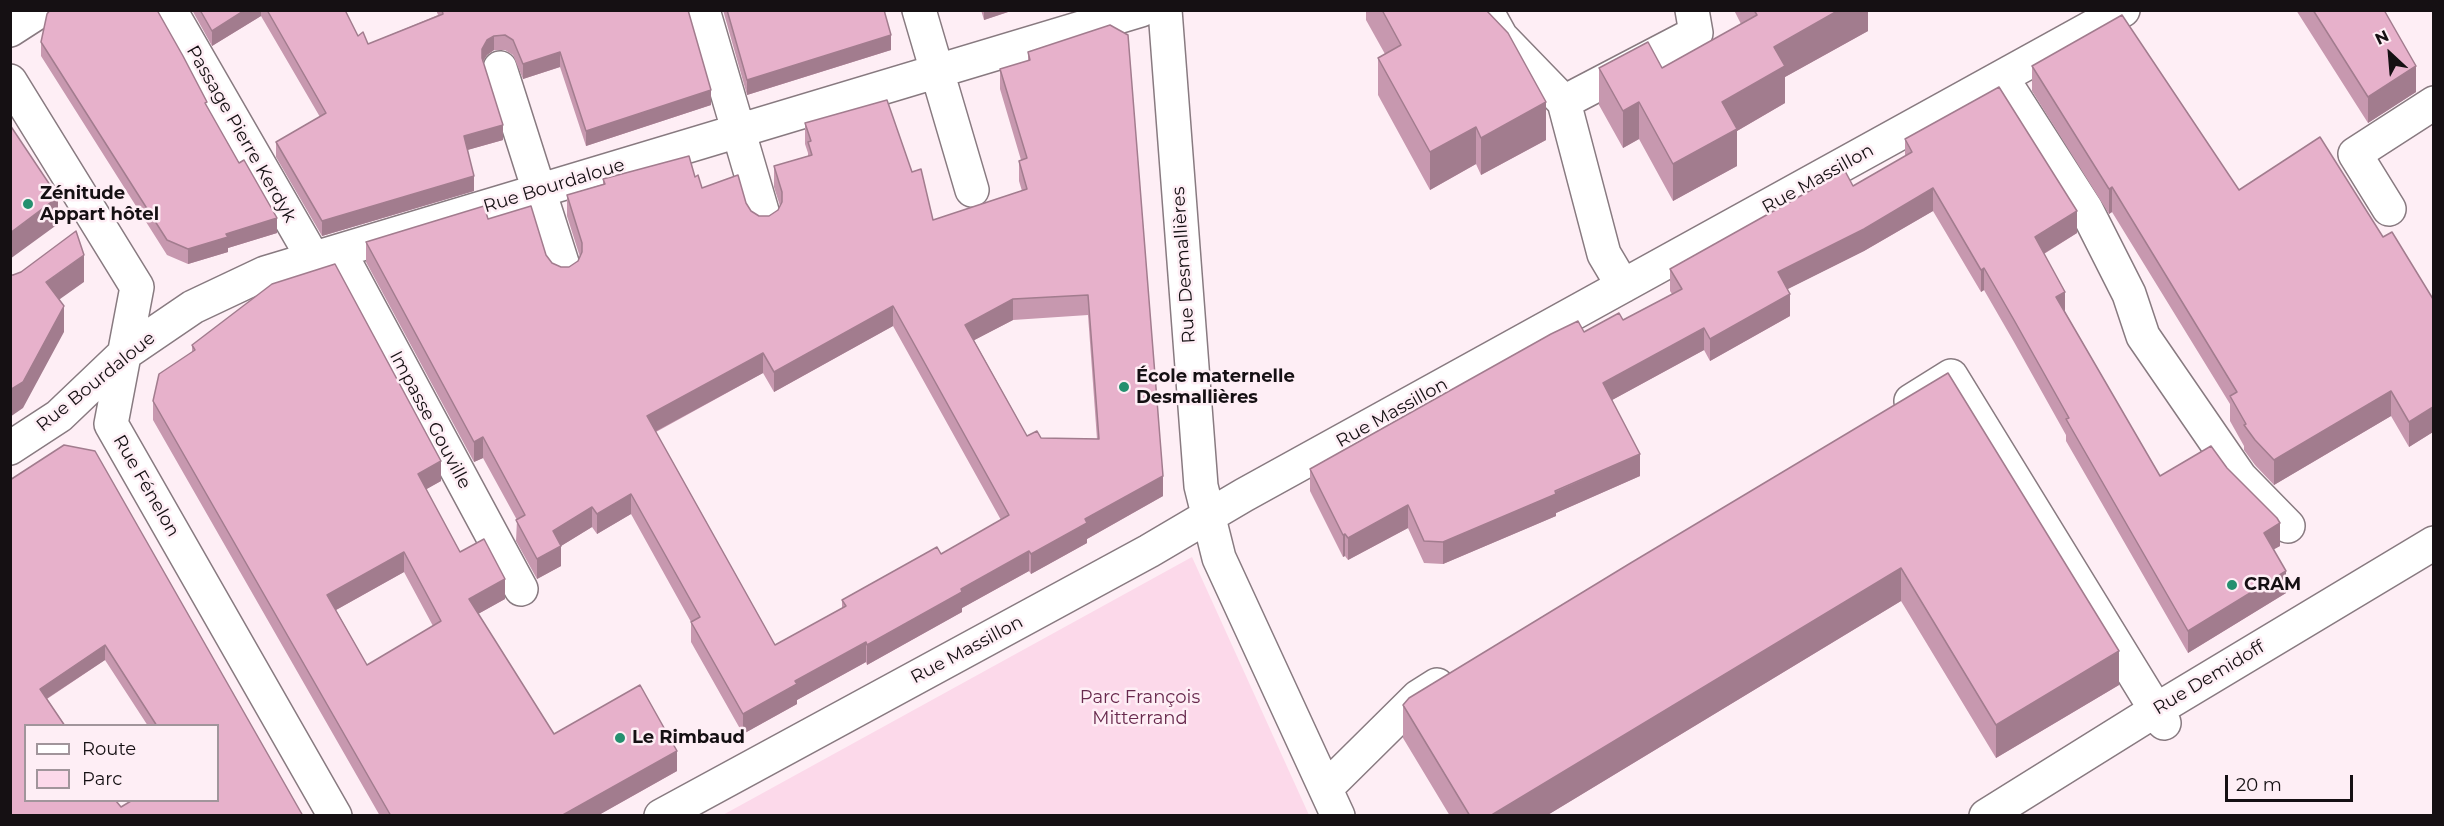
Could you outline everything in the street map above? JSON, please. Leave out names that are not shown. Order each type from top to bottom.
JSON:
[{"type":"street","points":[[10,30],[41,10]]},
{"type":"street","name":"Passage Pierre Kerdyk","points":[[170,10],[326,254]]},
{"type":"street","points":[[703,10],[764,219]]},
{"type":"street","points":[[919,10],[972,190]]},
{"type":"street","name":"Rue Bourdaloue","points":[[10,448],[59,416],[124,354],[193,307],[265,273],[1141,10]]},
{"type":"street","name":"Rue Desmallières","points":[[1165,10],[1201,486],[1207,517],[1219,558],[1332,802]]},
{"type":"street","points":[[1486,10],[1501,37],[1564,102],[1604,255],[1623,286]]},
{"type":"street","points":[[1564,102],[1696,33],[1692,10]]},
{"type":"street","name":"Rue Massillon","points":[[661,816],[1138,557],[1254,489],[2123,10]]},
{"type":"street","points":[[500,68],[564,269]]},
{"type":"street","points":[[2002,78],[2086,209],[2129,294],[2143,336],[2240,477],[2288,526]]},
{"type":"street","name":"Rue Fénelon","points":[[10,81],[137,287],[111,424],[334,816]]},
{"type":"street","points":[[2389,209],[2355,154],[2433,103]]},
{"type":"street","points":[[67,240],[95,219]]},
{"type":"street","name":"Impasse Gouville","points":[[326,254],[521,589]]},
{"type":"street","points":[[1882,418],[1951,376],[2160,716]]},
{"type":"street","name":"Rue Demidoff","points":[[1986,816],[2160,716],[2433,543]]},
{"type":"street","points":[[1332,802],[1418,697],[1466,667]]},
{"type":"green space","name":"Parc François Mitterrand","points":[[1192,557],[1309,815],[721,816]]},
{"type":"building","points":[[50,10],[157,10],[239,163],[244,160],[277,218],[226,234],[228,237],[188,249],[167,240],[41,42],[47,14]]},
{"type":"building","points":[[200,10],[245,10],[212,31]]},
{"type":"building","points":[[267,10],[345,10],[358,36],[363,32],[368,44],[443,14],[442,10],[688,10],[711,90],[586,131],[560,52],[523,64],[513,40],[505,35],[494,36],[487,40],[482,49],[482,58],[503,125],[464,136],[474,176],[322,221],[276,142],[326,113]]},
{"type":"building","points":[[727,10],[884,10],[891,35],[747,80]]},
{"type":"building","points":[[1382,10],[1486,10],[1508,33],[1546,102],[1481,138],[1476,127],[1430,152],[1378,58],[1401,45]]},
{"type":"building","points":[[1754,10],[1839,10],[1774,47],[1785,66],[1722,102],[1737,129],[1673,164],[1639,102],[1623,111],[1599,68],[1648,42],[1662,68],[1757,15]]},
{"type":"building","points":[[2313,10],[2384,10],[2416,66],[2368,97]]},
{"type":"building","points":[[2122,15],[2239,190],[2320,137],[2383,237],[2392,232],[2433,299],[2433,407],[2409,422],[2391,391],[2274,460],[2255,440],[2244,425],[2246,424],[2230,396],[2237,392],[2112,187],[2109,189],[2032,66]]},
{"type":"building","points":[[1110,25],[1128,35],[1163,476],[1085,519],[1087,523],[1031,554],[1029,551],[961,589],[962,592],[867,645],[866,642],[795,681],[797,684],[743,714],[691,622],[700,617],[631,494],[597,514],[592,507],[553,531],[561,546],[537,559],[516,520],[525,515],[483,437],[474,442],[366,242],[484,206],[488,219],[531,206],[546,255],[552,263],[561,267],[569,267],[578,261],[582,252],[582,243],[567,195],[605,184],[603,179],[689,156],[695,177],[698,175],[702,188],[738,175],[746,203],[751,211],[759,216],[769,216],[778,210],[782,202],[782,192],[774,166],[812,155],[808,142],[811,141],[805,123],[887,100],[912,172],[921,169],[933,220],[1027,189],[1019,161],[1027,158],[1000,69],[1030,60],[1028,52]],"holes":[[[1088,295],[1099,439],[1041,438],[1037,431],[1027,436],[965,325],[1013,299]],[[893,306],[1009,515],[941,554],[937,547],[842,600],[846,606],[775,645],[647,416],[763,353],[774,372]]]},
{"type":"building","points":[[1999,87],[2077,211],[2035,237],[2065,292],[2056,297],[2160,476],[2211,446],[2227,468],[2280,523],[2264,533],[2286,571],[2188,631],[2066,419],[2069,418],[2014,320],[1984,268],[1981,270],[1933,188],[1864,229],[1778,272],[1790,294],[1710,339],[1704,328],[1603,383],[1640,454],[1555,491],[1556,494],[1443,542],[1424,541],[1408,505],[1348,538],[1345,534],[1343,535],[1310,469],[1551,334],[1578,321],[1584,332],[1619,313],[1623,320],[1682,289],[1670,269],[1845,171],[1853,186],[1912,152],[1905,139]]},
{"type":"building","points":[[10,125],[58,197],[10,233]]},
{"type":"building","points":[[76,231],[84,255],[46,282],[64,306],[23,382],[10,390],[10,275],[21,272]]},
{"type":"building","points":[[335,264],[441,461],[418,474],[460,552],[484,539],[505,579],[469,599],[554,734],[640,685],[677,751],[561,816],[391,816],[153,401],[159,374],[195,350],[192,345],[272,284]],"holes":[[[404,552],[441,621],[367,665],[327,595]]]},
{"type":"building","points":[[1948,373],[2119,651],[1996,725],[1901,568],[1490,816],[1470,816],[1403,705],[1409,698]]},
{"type":"building","points":[[64,445],[95,451],[303,816],[10,816],[10,480]]},
{"type":"place","name":"Zénitude Appart hôtel","points":[[28,204]]},
{"type":"place","name":"École maternelle Desmallières","points":[[1124,387]]},
{"type":"place","name":"CRAM","points":[[2232,585]]},
{"type":"place","name":"Le Rimbaud","points":[[620,738]]}]
